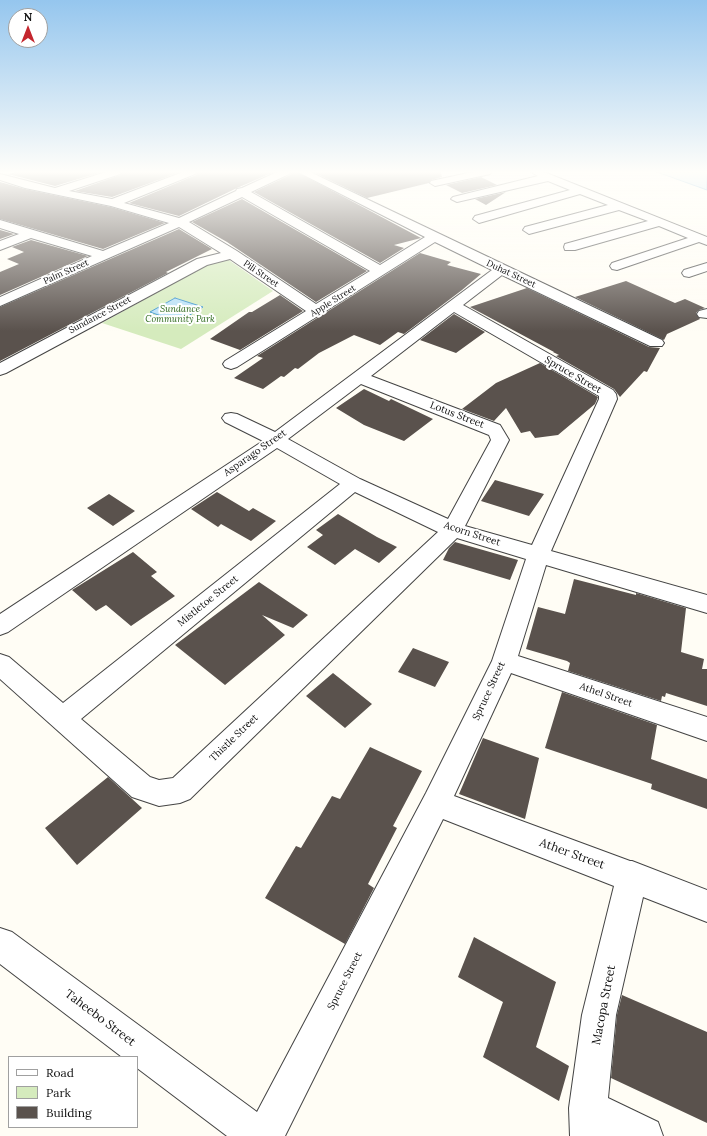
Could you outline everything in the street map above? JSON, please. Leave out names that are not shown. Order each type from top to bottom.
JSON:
[{"type":"street","points":[[3,225],[104,256]]},
{"type":"street","name":"Palm Street","points":[[0,302],[173,225]]},
{"type":"street","name":"Pili Street","points":[[185,225],[232,254],[316,311]]},
{"type":"street","points":[[300,225],[380,271]]},
{"type":"street","name":"Duhat Street","points":[[410,225],[656,343]]},
{"type":"street","points":[[529,230],[548,225]]},
{"type":"street","points":[[570,247],[648,225]]},
{"type":"street","points":[[667,225],[703,239]]},
{"type":"street","points":[[0,246],[31,233]]},
{"type":"street","name":"Apple Street","points":[[231,364],[434,237]]},
{"type":"street","points":[[616,266],[703,239]]},
{"type":"street","points":[[202,262],[217,245]]},
{"type":"street","points":[[202,262],[232,254]]},
{"type":"street","name":"Sundance Street","points":[[0,370],[202,262]]},
{"type":"street","points":[[689,273],[707,267]]},
{"type":"street","name":"Asparago Street","points":[[0,626],[276,440],[501,269]]},
{"type":"street","name":"Spruce Street","points":[[265,1136],[436,803],[504,660],[538,555],[609,397],[454,306]]},
{"type":"street","name":"Lotus Street","points":[[359,377],[494,429],[498,434],[500,440],[453,530]]},
{"type":"street","name":"Acorn Street","points":[[231,418],[276,440],[354,483],[453,530],[707,604]]},
{"type":"street","name":"Mistletoe Street","points":[[62,719],[354,483]]},
{"type":"street","name":"Thistle Street","points":[[0,664],[142,788],[159,793],[180,790],[453,530]]},
{"type":"street","name":"Athel Street","points":[[504,660],[707,729]]},
{"type":"street","name":"Ather Street","points":[[436,803],[632,876],[707,906]]},
{"type":"street","name":"Macopa Street","points":[[589,1122],[599,1015],[632,876]]},
{"type":"street","name":"Taheebo Street","points":[[0,944],[258,1136]]},
{"type":"street","points":[[589,1122],[644,1136]]},
{"type":"green space","name":"Sundance Community Park","points":[[223,256],[273,291],[181,349],[102,323]]},
{"type":"water","points":[[175,298],[203,307],[178,322],[150,312]]},
{"type":"building","points":[[21,225],[160,225],[103,249]]},
{"type":"building","points":[[197,225],[287,225],[367,271],[316,302],[227,242]]},
{"type":"building","points":[[313,225],[397,225],[421,238],[394,245],[404,248],[380,263]]},
{"type":"building","points":[[179,229],[212,249],[0,361],[0,307]]},
{"type":"building","points":[[0,230],[14,234],[0,239]]},
{"type":"building","points":[[31,240],[88,256],[0,295],[0,272],[19,264],[7,259],[24,252],[12,247]]},
{"type":"building","points":[[420,253],[451,262],[447,265],[481,274],[404,334],[398,332],[380,345],[354,335],[319,353],[298,369],[295,368],[284,377],[281,376],[263,389],[234,378],[263,358],[257,356]]},
{"type":"building","points":[[626,281],[675,303],[685,299],[705,308],[696,313],[700,319],[667,334],[664,340],[575,297]]},
{"type":"building","points":[[527,288],[649,347],[660,348],[647,372],[644,371],[620,397],[614,389],[556,356],[559,355],[554,352],[470,307]]},
{"type":"building","points":[[280,295],[303,311],[240,350],[210,339],[249,312],[252,312]]},
{"type":"building","points":[[454,314],[485,332],[456,353],[420,340]]},
{"type":"building","points":[[540,363],[598,397],[595,404],[558,435],[535,438],[530,431],[521,433],[506,408],[494,421],[462,409],[496,383]]},
{"type":"building","points":[[364,389],[389,401],[391,399],[433,419],[404,441],[364,425],[336,408]]},
{"type":"building","points":[[495,480],[544,494],[529,516],[481,501]]},
{"type":"building","points":[[217,492],[249,511],[253,508],[276,521],[251,541],[221,524],[218,527],[191,509]]},
{"type":"building","points":[[109,494],[135,511],[113,526],[87,508]]},
{"type":"building","points":[[338,514],[397,547],[379,563],[355,549],[335,565],[307,547],[323,535],[316,530]]},
{"type":"building","points":[[455,542],[518,560],[510,580],[443,560],[449,548]]},
{"type":"building","points":[[133,552],[157,572],[151,576],[175,596],[131,626],[106,605],[96,611],[72,590]]},
{"type":"building","points":[[574,579],[636,595],[636,593],[686,608],[681,652],[704,659],[702,669],[707,669],[707,706],[666,693],[665,697],[662,696],[661,701],[568,671],[570,663],[567,661],[526,649],[538,607],[565,614]]},
{"type":"building","points":[[259,582],[308,615],[293,628],[262,615],[285,635],[225,685],[175,645]]},
{"type":"building","points":[[413,648],[449,662],[435,687],[398,672]]},
{"type":"building","points":[[333,673],[372,704],[345,728],[306,696]]},
{"type":"building","points":[[562,692],[657,725],[651,759],[707,779],[707,809],[651,789],[652,784],[545,748]]},
{"type":"building","points":[[483,738],[539,758],[525,819],[459,794]]},
{"type":"building","points":[[370,747],[422,771],[393,826],[397,828],[368,884],[374,888],[345,944],[265,898],[296,846],[301,848],[332,796],[340,799]]},
{"type":"building","points":[[108,777],[142,808],[77,865],[45,828]]},
{"type":"building","points":[[474,937],[556,982],[536,1047],[569,1066],[559,1101],[483,1057],[503,1002],[458,977]]},
{"type":"building","points":[[622,995],[707,1032],[707,1123],[611,1078],[617,1015]]}]
